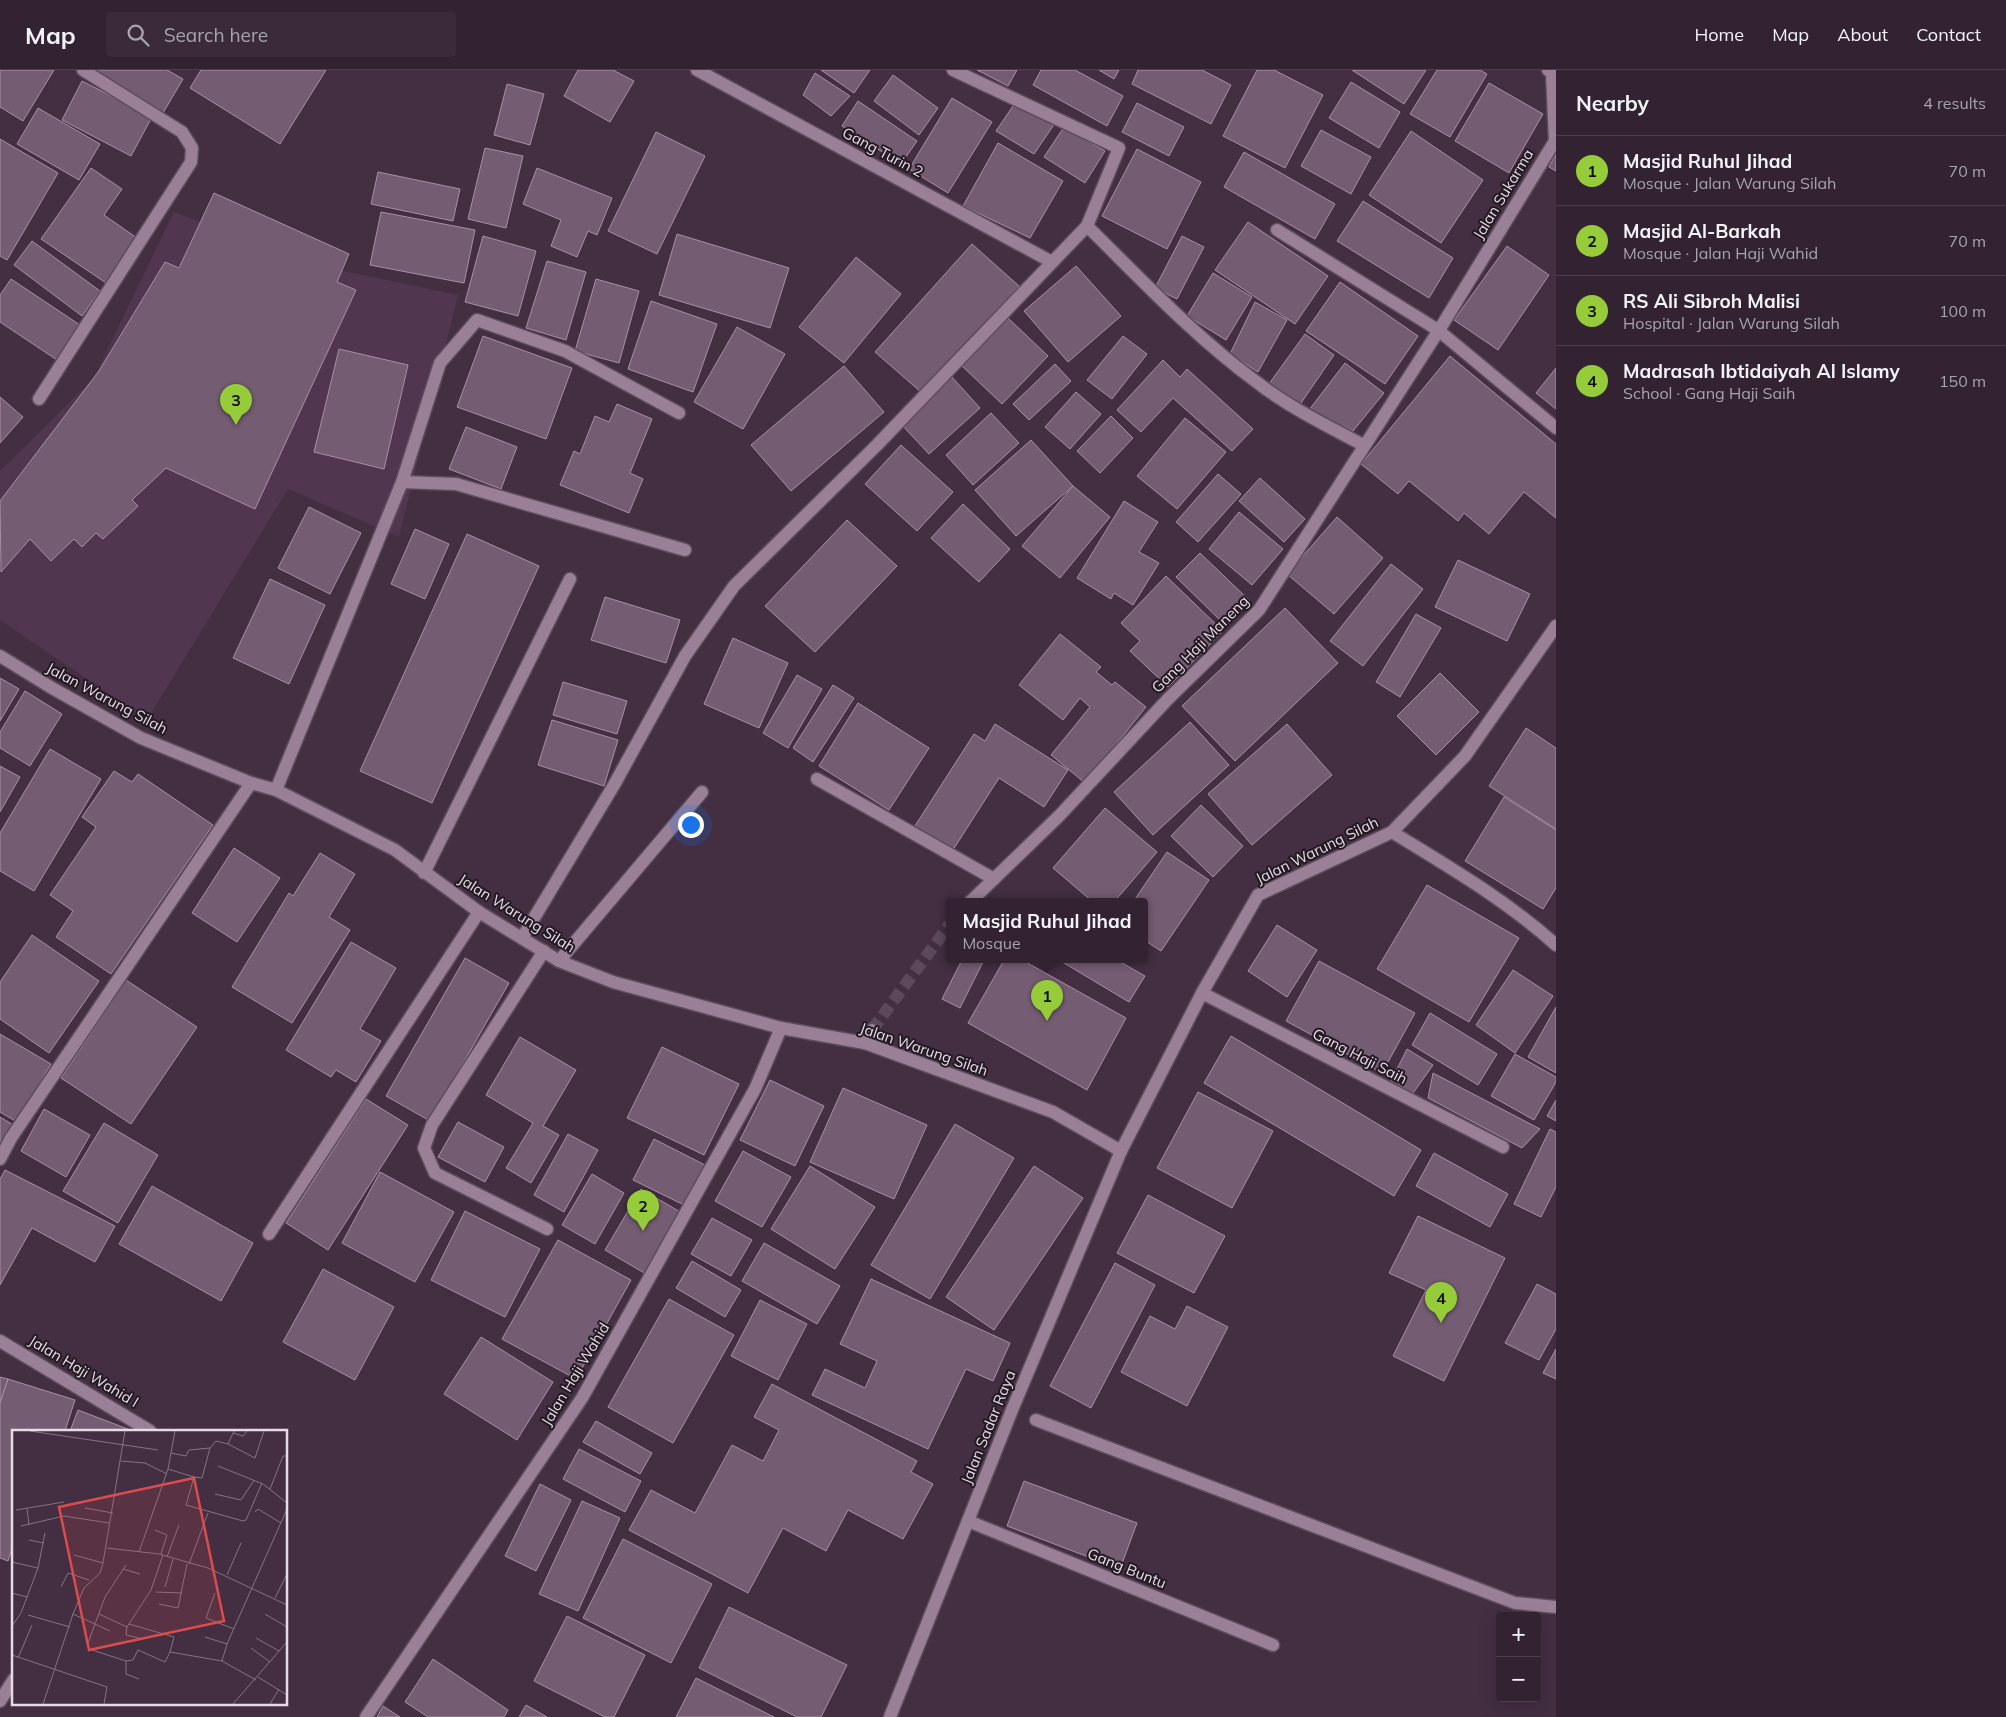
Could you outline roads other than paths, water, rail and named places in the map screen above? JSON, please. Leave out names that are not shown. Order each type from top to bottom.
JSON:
[{"type":"street","points":[[39,399],[191,162],[192,148],[182,132],[83,70]]},
{"type":"street","name":"Gang Turin 2","points":[[698,70],[1052,262]]},
{"type":"street","points":[[522,938],[614,785],[684,656],[734,586],[877,446],[1087,226],[1118,148],[953,70]]},
{"type":"street","name":"Jalan Sukarma","points":[[1440,328],[1555,141],[1552,73],[1548,70]]},
{"type":"street","points":[[1087,226],[1214,349],[1267,389],[1305,414],[1363,445]]},
{"type":"street","points":[[1276,230],[1440,328],[1556,428]]},
{"type":"street","points":[[276,790],[402,482],[440,363],[477,320],[565,351],[679,413]]},
{"type":"street","name":"Gang Haji Maneng","points":[[974,898],[1059,816],[1168,699],[1260,610],[1363,445],[1440,328]]},
{"type":"street","points":[[402,482],[456,484],[685,550]]},
{"type":"street","points":[[424,873],[570,579]]},
{"type":"street","name":"Jalan Warung Silah","points":[[0,656],[52,688],[141,738],[251,783],[276,790],[395,850],[479,912],[559,961],[613,982],[781,1028],[865,1043],[1053,1112],[1121,1151],[1202,993],[1258,895],[1392,832],[1465,756],[1556,626]]},
{"type":"street","points":[[817,780],[994,879]]},
{"type":"street","points":[[0,1159],[11,1138],[251,783]]},
{"type":"street","points":[[559,961],[702,792]]},
{"type":"street","points":[[1392,832],[1491,893],[1528,920],[1556,945]]},
{"type":"street","points":[[269,1234],[479,912]]},
{"type":"street","points":[[544,951],[432,1125],[424,1148],[435,1173],[546,1230]]},
{"type":"street","name":"Gang Haji Saih","points":[[1202,993],[1503,1148]]},
{"type":"street","name":"Jalan Haji Wahid","points":[[366,1717],[582,1398],[755,1089],[781,1028]]},
{"type":"street","points":[[865,1043],[872,1030]]},
{"type":"street","name":"Jalan Sadar Raya","points":[[890,1717],[1012,1410],[1121,1151]]},
{"type":"street","name":"Jalan Haji Wahid I","points":[[0,1340],[148,1430]]},
{"type":"street","points":[[1036,1420],[1515,1603],[1556,1607]]},
{"type":"street","name":"Gang Buntu","points":[[968,1521],[1273,1645]]},
{"type":"street","points":[[0,1701],[12,1682]]},
{"type":"tunnel","points":[[872,1030],[946,929]]},
{"type":"place","name":"RS Ali Sibroh Malisi","points":[[236,425]]},
{"type":"place","name":"Masjid Ruhul Jihad","points":[[1047,1021]]},
{"type":"place","name":"Masjid Al-Barkah","points":[[643,1231]]},
{"type":"place","name":"Madrasah Ibtidaiyah Al Islamy","points":[[1441,1323]]}]
